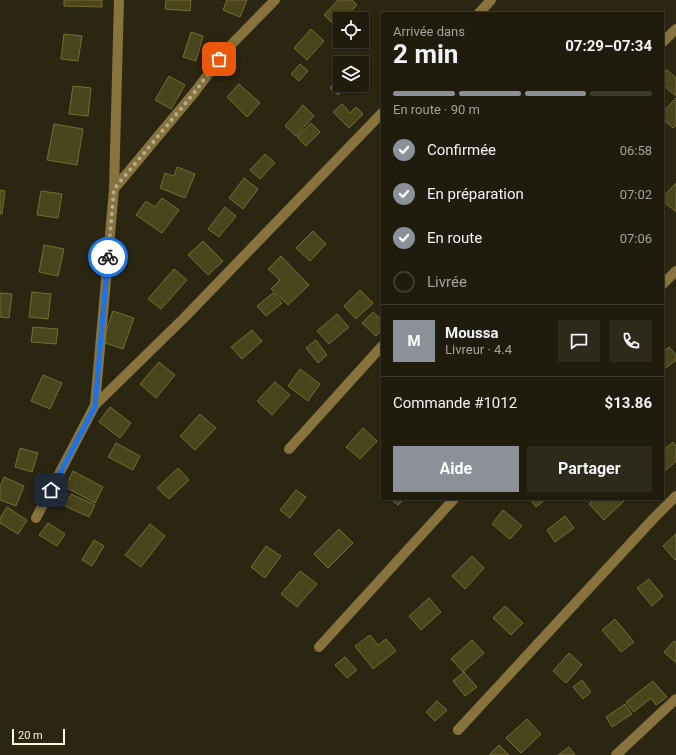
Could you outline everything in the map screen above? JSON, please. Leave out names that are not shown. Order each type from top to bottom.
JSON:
[{"type":"street","points":[[95,406],[114,189],[119,0]]},
{"type":"street","points":[[114,189],[194,93],[228,48],[275,0]]},
{"type":"street","points":[[480,12],[491,0]]},
{"type":"street","points":[[664,41],[676,29]]},
{"type":"street","points":[[36,518],[95,406],[185,317],[381,114]]},
{"type":"street","points":[[664,283],[676,271]]},
{"type":"street","points":[[289,449],[381,347]]},
{"type":"street","points":[[458,730],[676,496]]},
{"type":"street","points":[[319,647],[453,500]]},
{"type":"street","points":[[616,755],[676,699]]},
{"type":"building","points":[[64,0],[102,0],[102,7],[64,6]]},
{"type":"building","points":[[166,0],[191,0],[190,11],[165,9]]},
{"type":"building","points":[[227,0],[247,0],[240,17],[223,10]]},
{"type":"building","points":[[338,0],[352,0],[357,5],[350,12],[333,12],[333,23],[324,15]]},
{"type":"building","points":[[311,29],[324,41],[307,60],[294,48]]},
{"type":"building","points":[[191,32],[203,36],[196,61],[183,57]]},
{"type":"building","points":[[64,34],[82,36],[78,61],[61,59]]},
{"type":"building","points":[[300,64],[308,71],[299,81],[291,74]]},
{"type":"building","points":[[667,70],[676,78],[676,96],[664,86],[664,73]]},
{"type":"building","points":[[169,76],[185,85],[171,109],[155,100]]},
{"type":"building","points":[[239,84],[260,103],[247,117],[227,97]]},
{"type":"building","points":[[73,86],[91,88],[88,116],[69,114]]},
{"type":"building","points":[[676,98],[676,125],[673,128],[664,120],[664,111]]},
{"type":"building","points":[[342,104],[350,113],[356,107],[363,114],[349,128],[333,112]]},
{"type":"building","points":[[303,105],[314,116],[296,136],[285,126]]},
{"type":"building","points":[[311,123],[320,132],[306,146],[297,137]]},
{"type":"building","points":[[54,124],[83,129],[77,165],[47,160]]},
{"type":"building","points":[[265,154],[275,163],[260,179],[250,170]]},
{"type":"building","points":[[177,167],[195,174],[185,198],[160,188],[165,173],[174,176]]},
{"type":"building","points":[[244,178],[258,189],[243,209],[229,198]]},
{"type":"building","points":[[676,183],[676,212],[664,202],[664,196]]},
{"type":"building","points":[[0,190],[5,191],[2,214],[0,214]]},
{"type":"building","points":[[41,191],[62,194],[58,218],[37,215]]},
{"type":"building","points":[[162,198],[179,210],[162,233],[136,215],[146,201],[155,207]]},
{"type":"building","points":[[225,207],[236,216],[219,237],[208,229]]},
{"type":"building","points":[[313,231],[326,244],[310,261],[296,248]]},
{"type":"building","points":[[203,241],[223,261],[208,275],[188,255]]},
{"type":"building","points":[[44,245],[64,249],[58,276],[39,272]]},
{"type":"building","points":[[281,256],[309,285],[288,305],[271,289],[280,280],[268,269]]},
{"type":"building","points":[[174,269],[187,280],[161,309],[148,299]]},
{"type":"building","points":[[360,290],[373,303],[356,319],[344,306]]},
{"type":"building","points":[[32,292],[51,294],[48,319],[29,317]]},
{"type":"building","points":[[0,293],[12,294],[9,318],[0,317]]},
{"type":"building","points":[[273,293],[282,303],[266,316],[257,306]]},
{"type":"building","points":[[113,311],[134,318],[123,349],[102,342]]},
{"type":"building","points":[[373,312],[381,319],[381,331],[376,336],[362,323]]},
{"type":"building","points":[[337,314],[349,327],[329,344],[317,331]]},
{"type":"building","points":[[33,327],[58,329],[56,344],[31,342]]},
{"type":"building","points":[[252,330],[262,341],[242,359],[231,347]]},
{"type":"building","points":[[316,340],[327,355],[318,363],[306,348]]},
{"type":"building","points":[[669,347],[676,355],[676,360],[664,369],[664,351]]},
{"type":"building","points":[[159,362],[175,375],[156,398],[140,384]]},
{"type":"building","points":[[300,369],[320,384],[308,401],[288,386]]},
{"type":"building","points":[[43,375],[62,383],[50,409],[31,401]]},
{"type":"building","points":[[275,382],[290,395],[272,415],[257,401]]},
{"type":"building","points":[[110,407],[131,423],[120,438],[99,422]]},
{"type":"building","points":[[200,414],[216,428],[195,450],[180,436]]},
{"type":"building","points":[[363,428],[377,441],[360,459],[346,447]]},
{"type":"building","points":[[673,442],[676,446],[676,461],[666,470],[664,468],[664,449]]},
{"type":"building","points":[[116,443],[140,456],[133,470],[108,457]]},
{"type":"building","points":[[20,448],[38,453],[32,472],[15,467]]},
{"type":"building","points":[[178,468],[189,480],[169,499],[157,488]]},
{"type":"building","points":[[73,471],[103,487],[95,503],[65,487]]},
{"type":"building","points":[[4,477],[24,486],[16,506],[0,500],[0,487]]},
{"type":"building","points":[[296,490],[306,497],[290,518],[280,510]]},
{"type":"building","points":[[71,494],[95,505],[89,517],[65,506]]},
{"type":"building","points":[[392,500],[403,500],[398,505]]},
{"type":"building","points":[[531,500],[545,500],[536,507]]},
{"type":"building","points":[[593,500],[624,501],[604,520],[589,504]]},
{"type":"building","points":[[7,507],[27,520],[18,534],[0,523],[0,518]]},
{"type":"building","points":[[503,510],[522,526],[510,539],[492,524]]},
{"type":"building","points":[[565,516],[574,528],[555,542],[547,530]]},
{"type":"building","points":[[48,523],[65,534],[57,546],[39,535]]},
{"type":"building","points":[[150,524],[165,536],[141,567],[125,555]]},
{"type":"building","points":[[339,529],[353,543],[328,568],[314,554]]},
{"type":"building","points":[[676,534],[676,559],[675,560],[663,546]]},
{"type":"building","points":[[94,540],[104,546],[92,566],[82,560]]},
{"type":"building","points":[[266,546],[281,556],[265,578],[251,567]]},
{"type":"building","points":[[472,556],[484,568],[465,589],[452,576]]},
{"type":"building","points":[[300,571],[317,584],[297,607],[281,594]]},
{"type":"building","points":[[649,579],[663,596],[652,606],[637,588]]},
{"type":"building","points":[[429,598],[441,612],[421,630],[409,616]]},
{"type":"building","points":[[505,606],[523,623],[511,635],[493,618]]},
{"type":"building","points":[[615,619],[634,642],[621,652],[602,630]]},
{"type":"building","points":[[370,635],[378,645],[386,639],[396,651],[373,669],[355,646]]},
{"type":"building","points":[[472,640],[484,653],[463,672],[451,659]]},
{"type":"building","points":[[674,641],[676,643],[676,663],[664,652]]},
{"type":"building","points":[[569,653],[582,665],[566,683],[553,671]]},
{"type":"building","points":[[345,657],[357,670],[347,678],[335,665]]},
{"type":"building","points":[[464,672],[477,687],[465,696],[453,681]]},
{"type":"building","points":[[582,680],[591,692],[583,699],[573,687]]},
{"type":"building","points":[[653,681],[667,697],[656,705],[651,698],[634,712],[626,702]]},
{"type":"building","points":[[437,701],[447,710],[435,721],[426,712]]},
{"type":"building","points":[[625,704],[632,714],[612,727],[606,717]]},
{"type":"building","points":[[527,719],[541,734],[521,753],[506,738]]},
{"type":"building","points":[[499,745],[509,755],[489,755]]},
{"type":"building","points":[[569,747],[575,755],[558,755]]},
{"type":"way so far","points":[[108,257],[114,189],[194,93],[219,59]]},
{"type":"route","points":[[51,490],[95,406],[108,257]]}]
